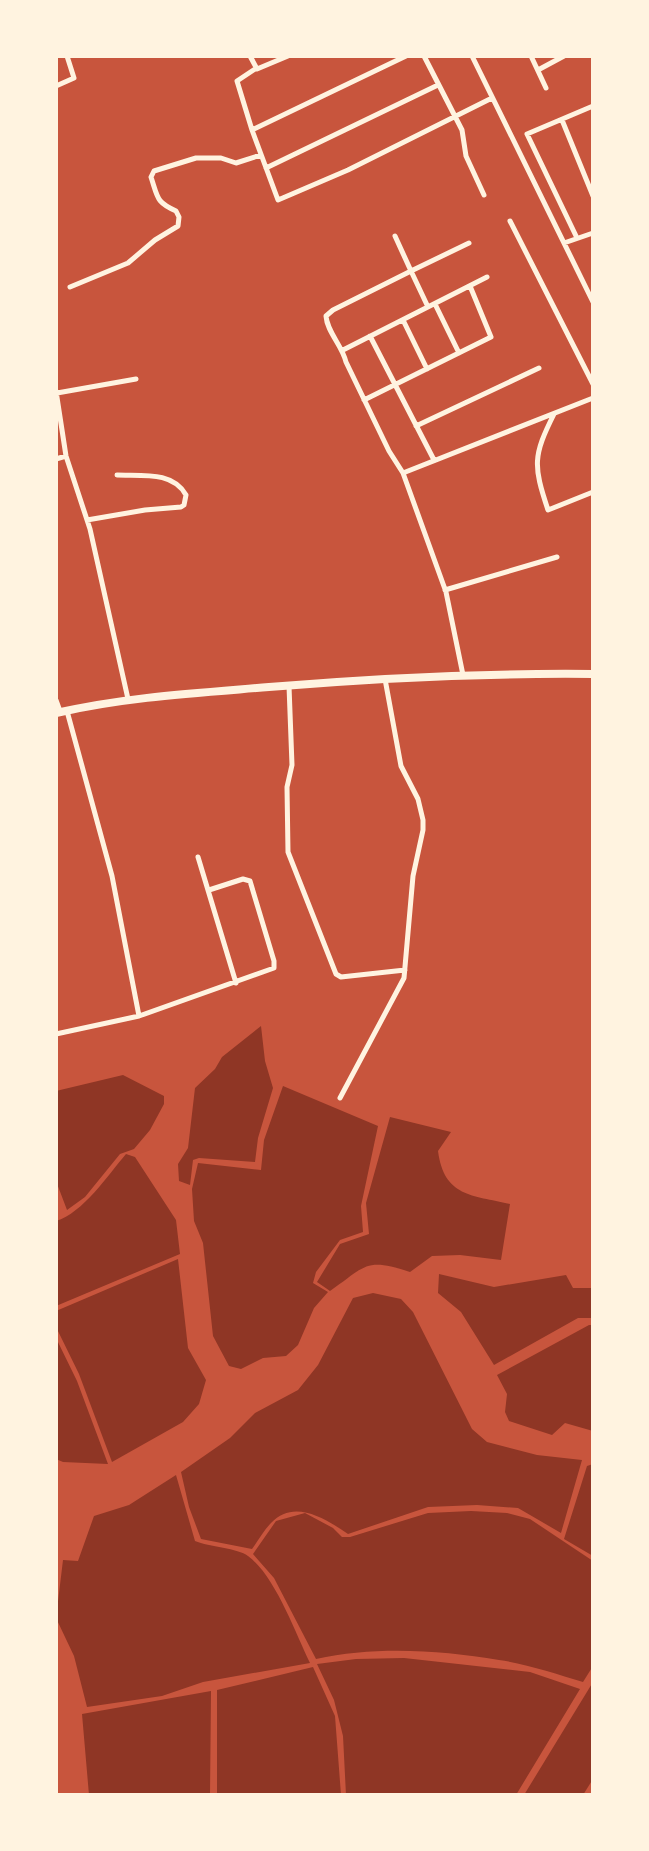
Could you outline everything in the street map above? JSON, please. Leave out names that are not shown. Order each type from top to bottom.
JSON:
[{"type":"highway","points":[[61,712],[128,699],[289,685],[463,676],[593,674]]},
{"type":"street","points":[[56,86],[74,78],[67,56]]},
{"type":"street","points":[[250,56],[255,69]]},
{"type":"street","points":[[288,56],[255,69],[237,81],[276,197],[282,200],[492,98]]},
{"type":"street","points":[[252,130],[406,56]]},
{"type":"street","points":[[424,56],[465,139],[466,156],[484,195]]},
{"type":"street","points":[[472,56],[593,302]]},
{"type":"street","points":[[531,56],[546,88]]},
{"type":"street","points":[[538,70],[564,56]]},
{"type":"street","points":[[266,168],[438,85]]},
{"type":"street","points":[[514,140],[593,106]]},
{"type":"street","points":[[562,120],[593,196]]},
{"type":"street","points":[[527,134],[577,238]]},
{"type":"street","points":[[70,287],[128,263],[155,240],[178,226],[176,211],[164,207],[159,200],[151,177],[154,171],[196,158],[221,158],[236,163],[261,155]]},
{"type":"street","points":[[510,221],[593,384]]},
{"type":"street","points":[[564,243],[593,233]]},
{"type":"street","points":[[395,236],[428,307]]},
{"type":"street","points":[[463,676],[445,590],[403,473],[389,451],[326,316],[469,243]]},
{"type":"street","points":[[343,350],[487,277]]},
{"type":"street","points":[[364,400],[491,337],[470,286]]},
{"type":"street","points":[[435,304],[459,354]]},
{"type":"street","points":[[403,320],[427,369]]},
{"type":"street","points":[[370,336],[434,460]]},
{"type":"street","points":[[416,426],[539,368]]},
{"type":"street","points":[[128,699],[87,520],[66,456],[56,392],[136,379]]},
{"type":"street","points":[[403,473],[593,398]]},
{"type":"street","points":[[554,414],[538,445],[536,475],[548,510],[593,492]]},
{"type":"street","points":[[56,459],[66,456]]},
{"type":"street","points":[[87,520],[184,505],[186,495],[176,481],[163,477],[117,475]]},
{"type":"street","points":[[445,590],[557,557]]},
{"type":"street","points":[[340,1098],[404,978],[413,876],[423,820],[418,799],[401,766],[385,679]]},
{"type":"street","points":[[289,685],[292,775],[287,787],[288,852],[336,974],[341,977],[405,970]]},
{"type":"street","points":[[56,700],[112,876],[139,1016]]},
{"type":"street","points":[[198,857],[236,983]]},
{"type":"street","points":[[56,1034],[139,1016],[272,969],[274,961],[250,881],[243,879],[209,890]]},
{"type":"shaded area","points":[[261,1026],[265,1061],[273,1088],[258,1138],[255,1162],[199,1158],[193,1160],[190,1185],[179,1181],[178,1164],[188,1148],[195,1088],[215,1069],[222,1057]]},
{"type":"shaded area","points":[[123,1075],[164,1096],[164,1104],[150,1130],[134,1149],[120,1154],[85,1197],[67,1210],[56,1181],[56,1091]]},
{"type":"shaded area","points":[[283,1086],[378,1126],[361,1206],[363,1232],[340,1240],[316,1272],[313,1283],[328,1292],[314,1308],[298,1345],[286,1356],[263,1358],[241,1369],[229,1366],[213,1336],[203,1243],[194,1221],[192,1189],[198,1163],[261,1170],[264,1140]]},
{"type":"shaded area","points":[[390,1117],[451,1132],[438,1151],[441,1166],[453,1186],[472,1195],[510,1204],[501,1260],[460,1255],[432,1256],[410,1272],[384,1265],[367,1266],[330,1291],[317,1282],[340,1244],[369,1234],[366,1203]]},
{"type":"shaded area","points":[[126,1154],[135,1157],[176,1220],[180,1254],[56,1306],[56,1221],[85,1202]]},
{"type":"shaded area","points":[[178,1259],[188,1348],[206,1380],[199,1404],[183,1422],[112,1462],[79,1374],[56,1327],[56,1311]]},
{"type":"shaded area","points":[[439,1274],[494,1287],[566,1275],[573,1288],[593,1288],[593,1318],[578,1318],[494,1365],[461,1312],[438,1293]]},
{"type":"shaded area","points":[[373,1293],[401,1299],[413,1312],[472,1429],[487,1442],[537,1455],[582,1460],[561,1533],[518,1508],[477,1505],[428,1507],[348,1534],[320,1517],[290,1512],[271,1523],[252,1549],[201,1539],[181,1472],[230,1438],[255,1413],[298,1390],[318,1365],[353,1298]]},
{"type":"shaded area","points":[[593,1325],[593,1431],[565,1423],[552,1435],[509,1421],[505,1412],[507,1394],[497,1375]]},
{"type":"shaded area","points":[[56,1338],[77,1381],[108,1464],[56,1459]]},
{"type":"shaded area","points":[[593,1464],[593,1556],[564,1539],[587,1466]]},
{"type":"shaded area","points":[[176,1475],[195,1541],[243,1553],[258,1565],[284,1605],[310,1663],[203,1682],[162,1696],[87,1707],[74,1656],[56,1618],[63,1560],[78,1561],[94,1516],[129,1505]]},
{"type":"shaded area","points":[[305,1513],[333,1528],[342,1537],[350,1537],[428,1513],[507,1513],[530,1519],[593,1561],[593,1666],[583,1682],[520,1664],[454,1654],[384,1651],[316,1659],[274,1578],[253,1554],[276,1521]]},
{"type":"shaded area","points":[[404,1658],[530,1672],[580,1689],[516,1795],[346,1795],[343,1736],[334,1700],[317,1664]]},
{"type":"shaded area","points":[[313,1667],[335,1716],[341,1795],[217,1795],[217,1690]]},
{"type":"shaded area","points":[[593,1682],[593,1779],[583,1795],[524,1795]]},
{"type":"shaded area","points":[[211,1691],[210,1795],[89,1795],[82,1714]]}]
